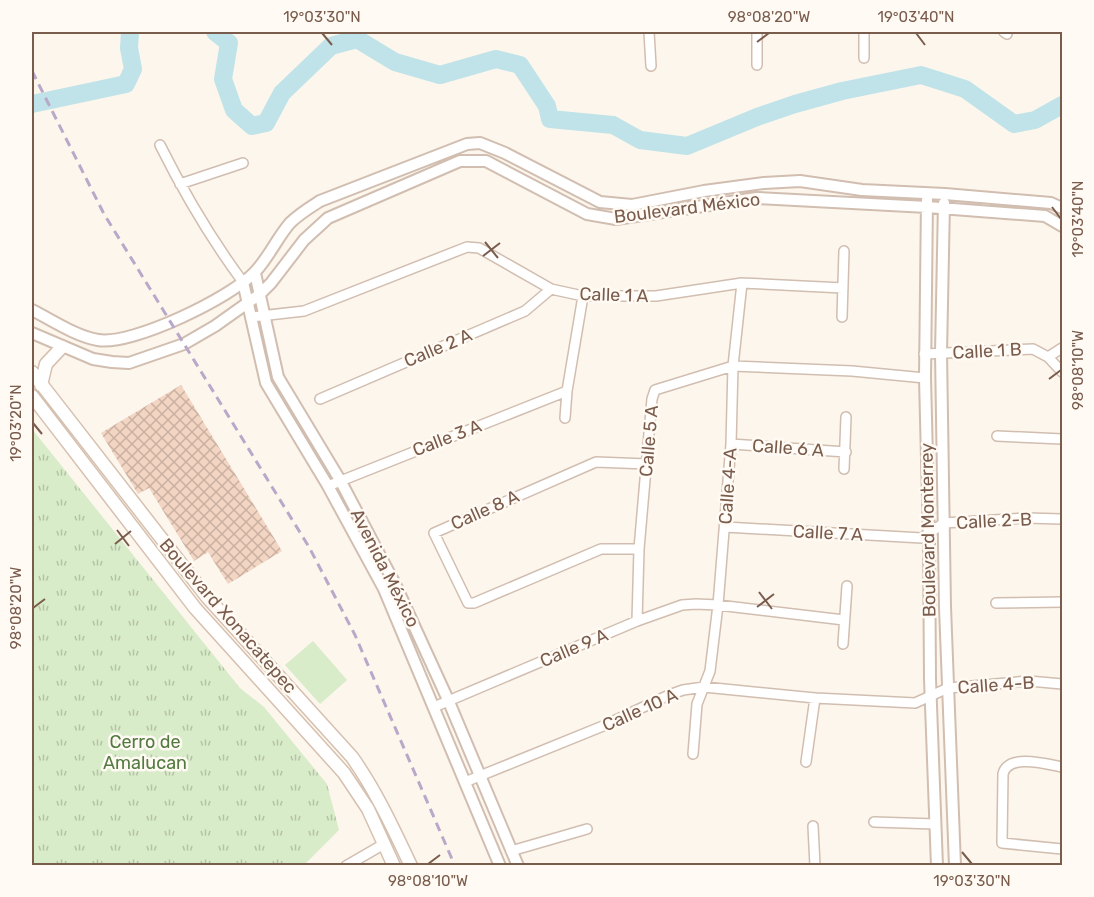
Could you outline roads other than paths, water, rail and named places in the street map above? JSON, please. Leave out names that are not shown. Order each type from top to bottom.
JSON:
[{"type":"main road","points":[[41,385],[46,364],[62,347]]},
{"type":"main road","name":"Boulevard Xonacatepec","points":[[32,372],[207,597],[352,757],[377,796],[411,866]]},
{"type":"main road","name":"Boulevard Xonacatepec","points":[[32,396],[195,608],[344,773],[368,809],[394,866]]},
{"type":"street","points":[[649,32],[651,66]]},
{"type":"street","points":[[757,32],[757,65]]},
{"type":"street","points":[[864,32],[864,58]]},
{"type":"street","name":"Boulevard México","points":[[32,310],[98,340],[118,341],[171,323],[203,307],[255,273],[290,224],[320,201],[467,144],[480,143],[505,153],[600,202],[632,206],[704,190],[800,181],[862,190],[1051,203],[1062,208]]},
{"type":"street","points":[[160,145],[180,184],[229,264],[243,282]]},
{"type":"street","name":"Boulevard México","points":[[32,333],[93,359],[129,363],[184,344],[260,294],[272,283],[304,240],[328,218],[460,162],[486,161],[587,214],[616,219],[757,198],[1045,216],[1062,226]]},
{"type":"street","points":[[180,184],[243,163]]},
{"type":"street","name":"Boulevard Monterrey","points":[[927,194],[924,354],[936,866]]},
{"type":"street","name":"Boulevard Monterrey","points":[[945,194],[941,353],[948,688],[955,866]]},
{"type":"street","name":"Calle 1 A","points":[[251,317],[304,312],[467,248],[479,248],[551,289],[583,296],[656,296],[742,283],[843,288]]},
{"type":"street","points":[[842,316],[844,251]]},
{"type":"street","name":"Avenida México","points":[[255,273],[278,377],[340,480],[395,584],[449,702],[518,866]]},
{"type":"street","name":"Avenida México","points":[[243,282],[266,383],[328,486],[384,589],[500,866]]},
{"type":"street","name":"Calle 4-A","points":[[693,754],[697,704],[710,671],[718,606],[731,444],[733,366],[742,283]]},
{"type":"street","name":"Calle 2 A","points":[[320,399],[525,311],[551,289]]},
{"type":"street","points":[[565,418],[567,391],[583,296]]},
{"type":"street","name":"Calle 1 B","points":[[924,354],[1033,348],[1048,357],[1062,372]]},
{"type":"street","name":"Calle 1 B","points":[[1048,357],[1062,348]]},
{"type":"street","name":"Calle 5 A","points":[[637,621],[639,549],[652,399],[655,390],[733,366],[852,371],[925,378]]},
{"type":"street","name":"Calle 3 A","points":[[328,486],[567,391]]},
{"type":"street","points":[[844,469],[846,417]]},
{"type":"street","points":[[997,436],[1062,439]]},
{"type":"street","name":"Calle 6 A","points":[[731,444],[846,452]]},
{"type":"street","name":"Calle 8 A","points":[[639,549],[601,549],[474,603],[468,603],[434,533],[596,462],[647,464]]},
{"type":"street","name":"Calle 2-B","points":[[929,534],[944,524],[1026,518],[1062,519]]},
{"type":"street","name":"Calle 7 A","points":[[725,527],[922,538],[929,534]]},
{"type":"street","points":[[843,644],[846,586]]},
{"type":"street","points":[[996,603],[1062,602]]},
{"type":"street","name":"Calle 9 A","points":[[434,707],[637,621],[682,605],[718,606],[844,620]]},
{"type":"street","name":"Calle 4-B","points":[[931,696],[948,688],[1029,681],[1062,684]]},
{"type":"street","name":"Calle 10 A","points":[[465,782],[603,726],[683,690],[704,687],[815,698],[915,703],[931,696]]},
{"type":"street","points":[[807,762],[815,698]]},
{"type":"street","points":[[1062,767],[1043,763],[1014,762],[1007,765],[1004,774],[1002,843],[1062,849]]},
{"type":"street","points":[[874,822],[935,824]]},
{"type":"street","points":[[813,826],[815,866]]},
{"type":"street","points":[[511,851],[587,829]]},
{"type":"street","points":[[346,866],[384,844]]},
{"type":"waterway","points":[[32,104],[126,84],[133,69],[129,48],[130,32]]},
{"type":"waterway","points":[[215,32],[229,43],[223,79],[234,110],[252,126],[266,123],[282,93],[331,46],[357,39],[395,62],[440,75],[496,59],[520,65],[547,106],[550,119],[613,125],[640,140],[687,146],[795,104],[842,91],[921,75],[965,89],[1014,124],[1035,120],[1062,105]]},
{"type":"railway","points":[[32,71],[104,214],[309,547],[355,635],[455,866]]},
{"type":"park label","name":"Cerro de Amalucan","points":[[145,752]]}]
